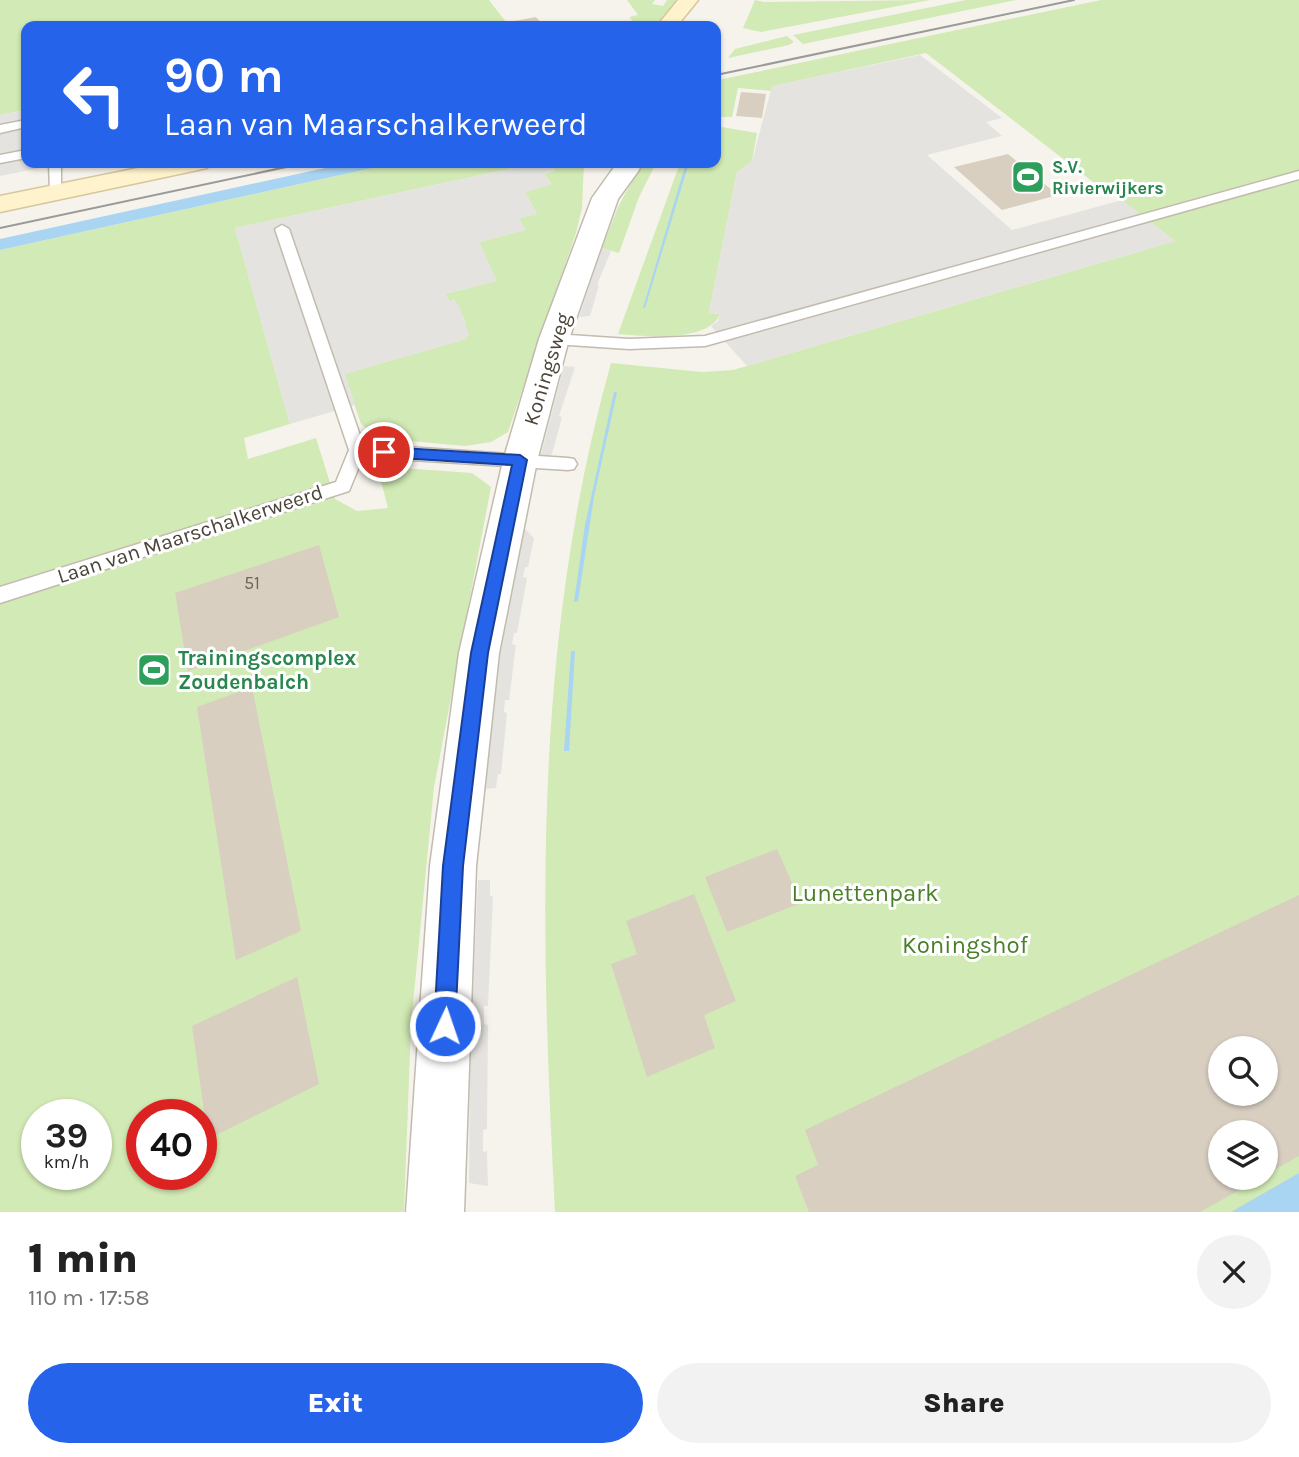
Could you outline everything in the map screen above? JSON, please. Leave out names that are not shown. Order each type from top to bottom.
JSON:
[{"type":"main road","points":[[671,21],[688,0]]},
{"type":"main road","points":[[0,204],[174,168]]},
{"type":"street","name":"Koningsweg","points":[[435,1212],[453,866],[480,653],[520,460],[554,339],[605,198],[628,168]]},
{"type":"street","points":[[595,171],[605,198]]},
{"type":"lane","points":[[0,129],[21,125]]},
{"type":"lane","points":[[0,159],[21,155]]},
{"type":"lane","points":[[55,168],[56,192]]},
{"type":"lane","points":[[554,339],[612,345],[705,341],[1299,176]]},
{"type":"lane","points":[[282,229],[357,450],[568,464]]},
{"type":"lane","name":"Laan van Maarschalkerweerd","points":[[0,594],[342,486],[357,450]]},
{"type":"green space","points":[[0,0],[489,0],[505,21],[21,21],[21,111],[0,115]]},
{"type":"green space","points":[[627,0],[655,0],[652,4],[663,6],[667,0],[677,0],[660,21],[631,21],[629,17],[638,15]]},
{"type":"green space","points":[[755,0],[930,0],[761,32],[743,28]]},
{"type":"green space","points":[[966,0],[1016,0],[803,44],[793,35]]},
{"type":"green space","name":"Lunettenpark","points":[[1101,0],[1299,0],[1299,1212],[555,1212],[546,997],[548,785],[555,679],[567,574],[585,468],[611,363],[702,372],[733,370],[1175,241],[1101,184],[1097,185],[926,53],[773,86],[772,91],[738,88],[732,117],[721,117],[721,79]]},
{"type":"green space","points":[[787,36],[794,42],[728,58],[735,49]]},
{"type":"green space","points":[[721,127],[757,133],[752,161],[737,172],[709,313],[720,314],[703,330],[689,334],[618,334],[678,168],[721,168]]},
{"type":"green space","name":"Trainingscomplex Zoudenbalch","points":[[372,168],[514,168],[235,228],[290,424],[244,438],[248,459],[316,438],[335,499],[357,511],[388,508],[381,481],[387,474],[402,468],[472,473],[491,487],[434,787],[411,1025],[404,1212],[0,1212],[0,250]]},
{"type":"green space","points":[[553,168],[584,168],[582,208],[576,233],[508,432],[491,442],[465,446],[378,438],[361,424],[344,374],[466,339],[463,316],[445,294],[496,281],[479,242],[525,230],[518,218],[537,214],[525,192],[551,184],[544,174],[555,171]]},
{"type":"green space","points":[[639,168],[654,168],[639,197],[619,253],[602,248],[618,207]]},
{"type":"shaded area","points":[[920,55],[1002,118],[986,122],[1002,136],[927,155],[1012,230],[1122,200],[1175,241],[747,366],[711,326],[718,321],[720,314],[709,313],[737,172],[752,161],[772,86]]},
{"type":"shaded area","points":[[21,111],[21,168],[41,168],[0,176],[0,115]]},
{"type":"shaded area","points":[[514,168],[553,168],[555,171],[544,174],[551,185],[525,192],[537,214],[519,218],[526,230],[479,242],[497,281],[445,294],[449,301],[454,299],[460,308],[469,335],[466,339],[345,374],[355,405],[290,424],[235,228]]},
{"type":"shaded area","points":[[602,248],[611,251],[597,285],[590,316],[579,317]]},
{"type":"shaded area","points":[[564,366],[575,367],[559,416],[562,417],[552,454],[539,462]]},
{"type":"shaded area","points":[[523,527],[534,538],[528,567],[525,567],[523,577],[527,578],[517,633],[514,633],[512,644],[516,645],[509,700],[505,700],[504,712],[507,713],[501,774],[498,774],[496,788],[485,789],[501,647]]},
{"type":"shaded area","points":[[478,880],[490,880],[490,895],[493,897],[488,1006],[484,1006],[484,1024],[488,1025],[487,1129],[483,1130],[483,1152],[487,1151],[488,1186],[469,1183],[470,1057]]},
{"type":"water","points":[[325,168],[372,168],[0,250],[0,239]]},
{"type":"water","points":[[684,168],[687,168],[645,308]]},
{"type":"water","points":[[614,392],[617,392],[594,497],[578,601],[574,602],[585,525]]},
{"type":"water","points":[[571,651],[575,651],[569,751],[564,751]]},
{"type":"water","points":[[1299,1173],[1299,1212],[1231,1212],[1269,1190],[1278,1190],[1278,1185]]},
{"type":"building","points":[[536,17],[540,21],[514,21]]},
{"type":"building","points":[[741,92],[766,94],[762,118],[736,116]]},
{"type":"building","points":[[1008,154],[1058,195],[1002,210],[954,167]]},
{"type":"building","points":[[319,545],[339,617],[188,671],[175,593]]},
{"type":"building","points":[[252,687],[301,931],[236,960],[197,707]]},
{"type":"building","points":[[777,849],[801,903],[727,932],[705,877]]},
{"type":"building","points":[[694,894],[736,1001],[704,1015],[715,1048],[647,1077],[611,964],[637,954],[626,921]]},
{"type":"building","points":[[1299,895],[1299,1156],[1278,1168],[1278,1120],[1208,1120],[1208,1190],[1239,1190],[1200,1212],[809,1212],[795,1176],[818,1165],[805,1130]]},
{"type":"building","points":[[297,977],[319,1084],[217,1135],[217,1099],[202,1099],[192,1026]]},
{"type":"tram line","points":[[721,74],[1074,0]]},
{"type":"tram line","points":[[0,228],[282,168]]},
{"type":"place","name":"S.V. Rivierwijkers","points":[[1028,177]]},
{"type":"place","name":"Trainingscomplex Zoudenbalch","points":[[154,670]]},
{"type":"route","points":[[384,452],[520,460],[480,653],[453,866],[445,1026]]},
{"type":"park label","name":"Koningshof","points":[[965,945]]}]
